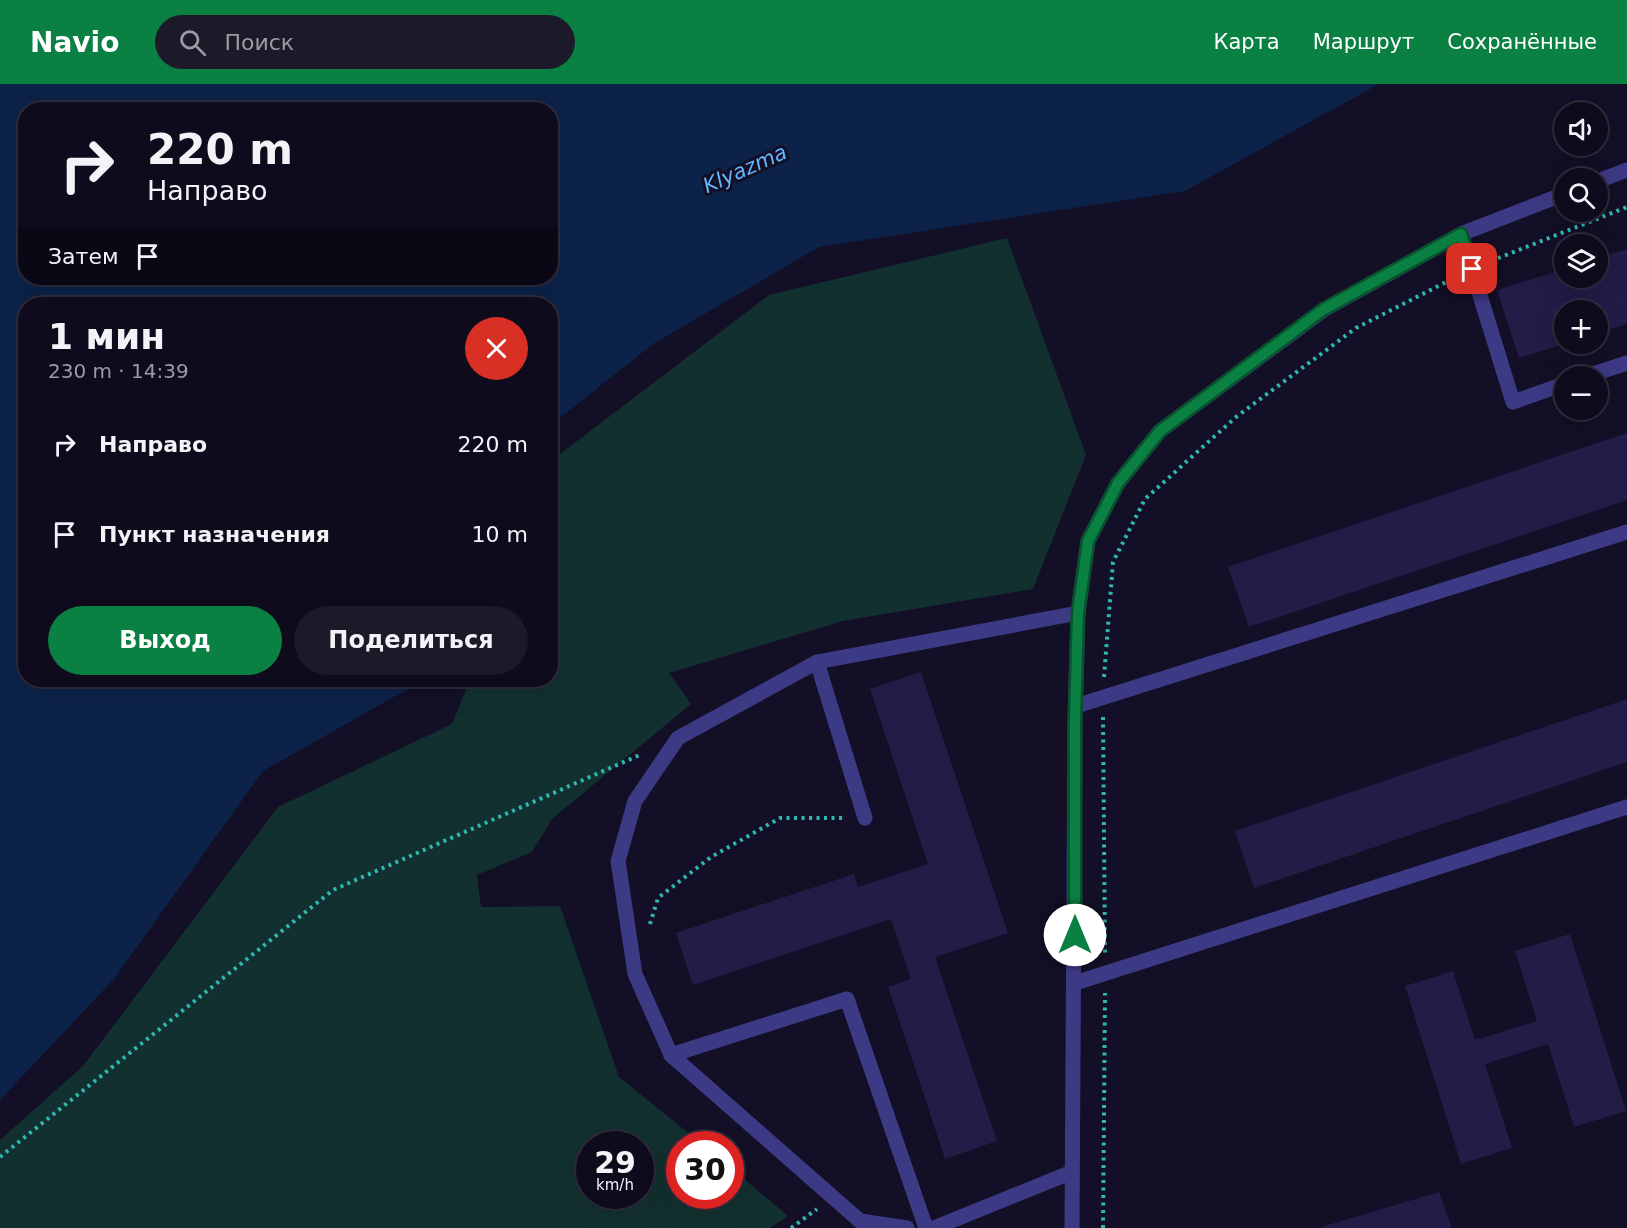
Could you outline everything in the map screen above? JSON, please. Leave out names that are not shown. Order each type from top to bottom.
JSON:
[{"type":"street","points":[[1608,177],[1627,170]]},
{"type":"street","points":[[1072,1228],[1078,613],[1088,541],[1118,483],[1160,431],[1324,309],[1461,234],[1554,198]]},
{"type":"street","points":[[1461,234],[1513,402],[1554,388]]},
{"type":"street","points":[[1608,369],[1627,363]]},
{"type":"street","points":[[1076,706],[1627,532]]},
{"type":"street","points":[[907,1228],[860,1221],[671,1055],[635,974],[618,861],[635,801],[678,738],[817,662],[1078,613]]},
{"type":"street","points":[[817,662],[865,818]]},
{"type":"street","points":[[1075,983],[1627,807]]},
{"type":"street","points":[[671,1055],[847,999],[926,1228]]},
{"type":"street","points":[[934,1228],[1072,1172]]},
{"type":"path","points":[[1103,1228],[1106,973],[1102,698],[1113,561],[1145,499],[1236,417],[1356,328],[1472,269],[1627,207]]},
{"type":"path","points":[[0,1157],[333,890],[678,738]]},
{"type":"path","points":[[648,931],[658,898],[711,857],[780,818],[865,818]]},
{"type":"path","points":[[791,1228],[833,1198]]},
{"type":"green space","points":[[1007,238],[1086,455],[1033,589],[843,621],[669,673],[691,704],[552,819],[532,852],[477,875],[481,907],[560,906],[619,1077],[686,1131],[666,1131],[666,1209],[744,1209],[744,1179],[788,1216],[770,1228],[0,1228],[0,1140],[83,1066],[278,807],[452,724],[467,687],[558,687],[558,459],[560,454],[769,295]]},
{"type":"water","name":"Klyazma","points":[[0,84],[1379,84],[1185,191],[819,247],[653,344],[558,419],[558,297],[18,297],[18,687],[412,687],[263,771],[114,979],[0,1100]]},
{"type":"building","points":[[1627,249],[1627,324],[1608,330],[1608,300],[1554,300],[1554,347],[1519,358],[1497,290],[1554,272],[1554,288],[1608,288],[1608,255]]},
{"type":"building","points":[[1627,433],[1627,500],[1249,627],[1228,567]]},
{"type":"building","points":[[921,672],[1008,933],[935,957],[997,1141],[945,1159],[888,987],[911,979],[891,919],[693,985],[676,933],[854,874],[858,887],[928,864],[870,689]]},
{"type":"building","points":[[1627,699],[1627,762],[1254,888],[1235,831]]},
{"type":"building","points":[[1570,934],[1626,1111],[1574,1127],[1548,1044],[1485,1064],[1512,1148],[1461,1164],[1405,986],[1453,971],[1475,1040],[1537,1021],[1515,951]]},
{"type":"building","points":[[1439,1192],[1452,1228],[1321,1228],[1321,1227]]},
{"type":"route","points":[[1075,935],[1075,719],[1078,613],[1088,541],[1118,483],[1160,431],[1324,309],[1461,234],[1472,269]]}]
